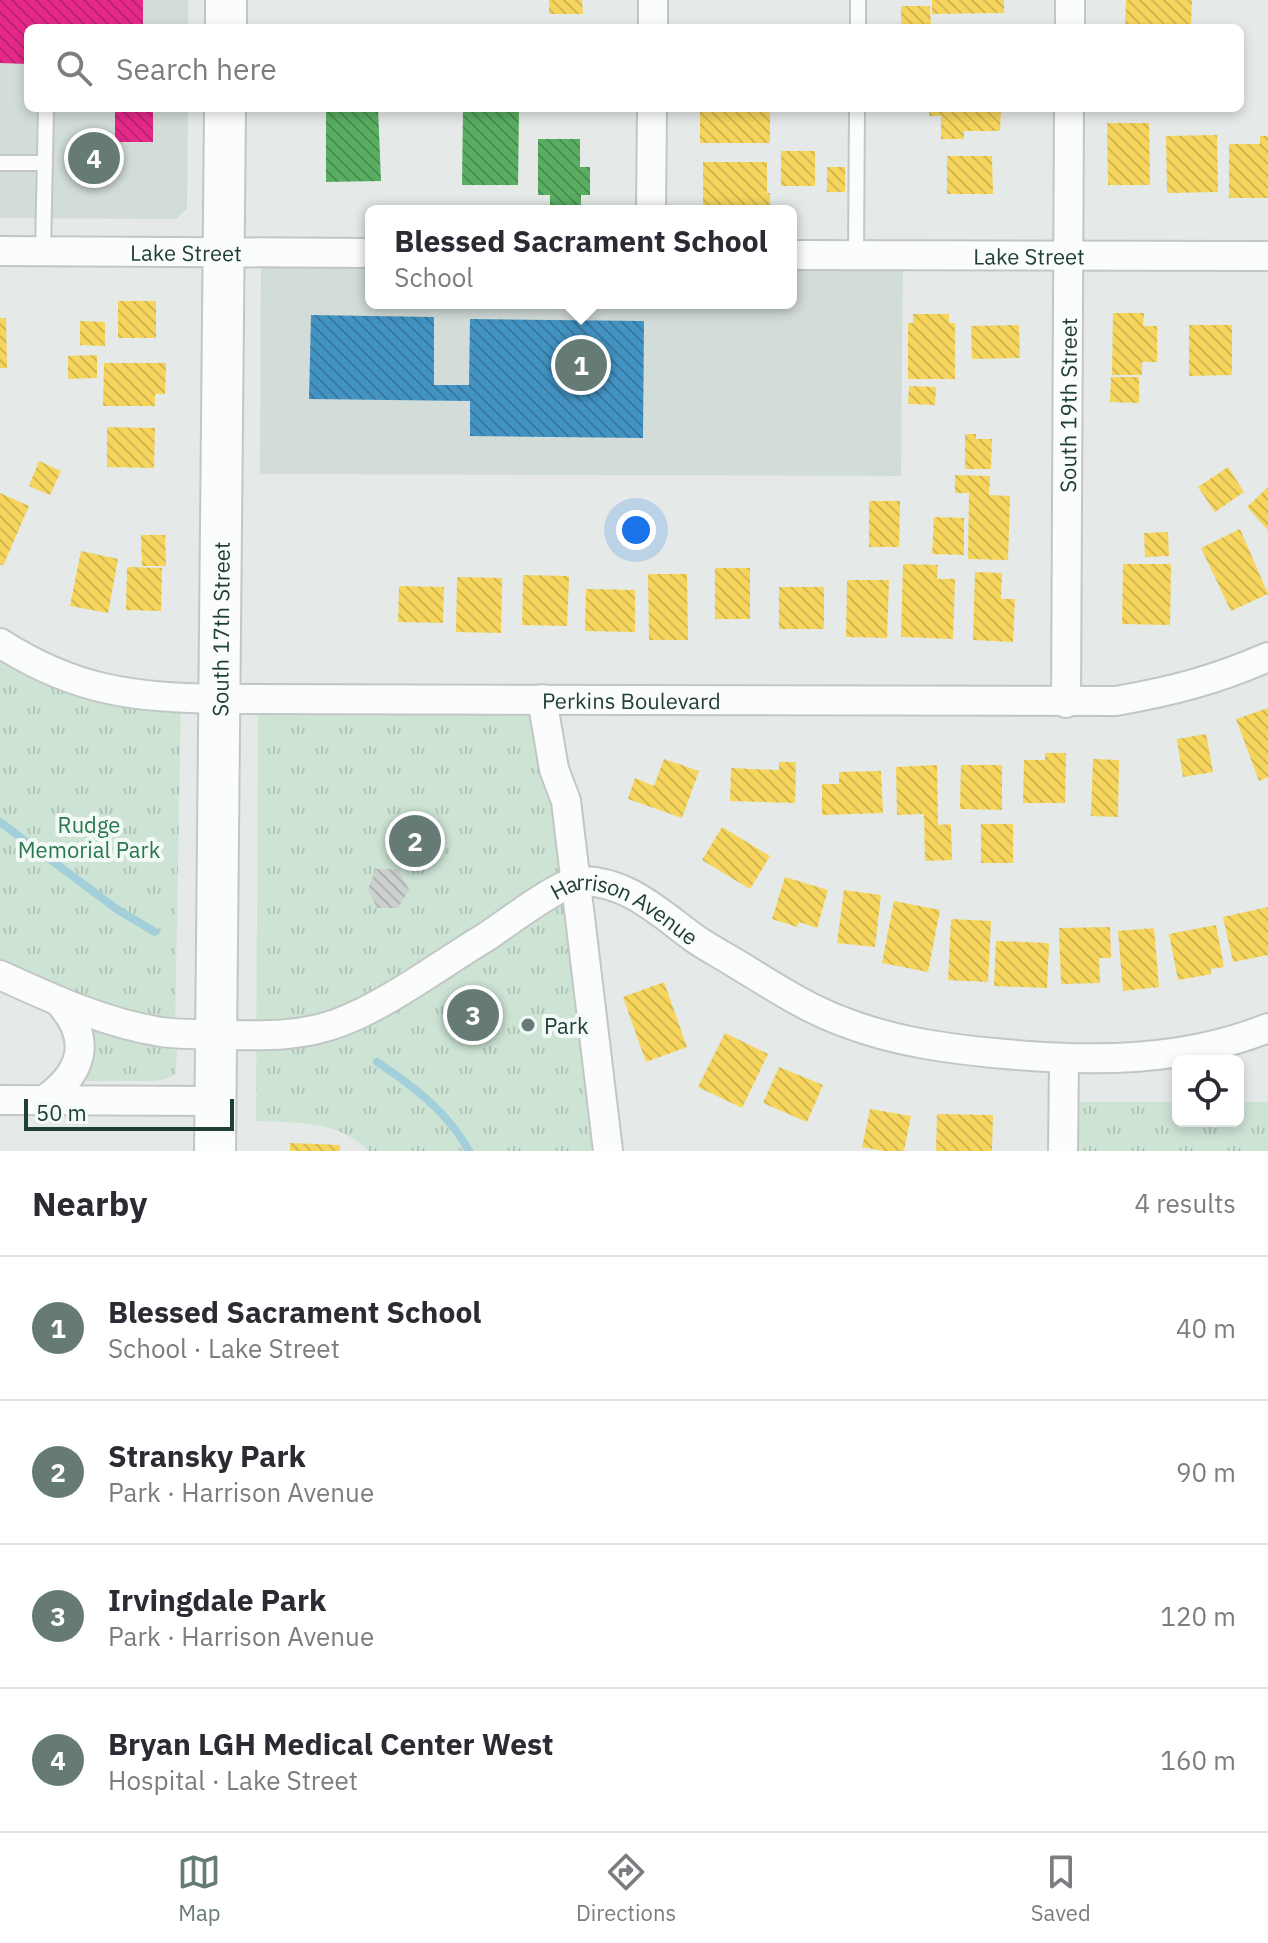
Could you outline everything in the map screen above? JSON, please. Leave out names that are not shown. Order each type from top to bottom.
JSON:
[{"type":"main road","points":[[226,0],[226,24]]},
{"type":"main road","name":"South 17th Street","points":[[215,1151],[225,112]]},
{"type":"street","points":[[653,0],[653,24]]},
{"type":"street","points":[[1070,0],[1070,24]]},
{"type":"street","points":[[651,205],[652,112]]},
{"type":"street","name":"South 19th Street","points":[[1066,703],[1069,112]]},
{"type":"street","name":"Lake Street","points":[[0,251],[365,253]]},
{"type":"street","name":"Lake Street","points":[[797,255],[1268,256]]},
{"type":"street","name":"Perkins Boulevard","points":[[0,643],[35,665],[86,684],[152,697],[218,699],[1066,703],[1116,701],[1174,691],[1222,677],[1268,657]]},
{"type":"street","points":[[542,699],[554,769],[566,801],[608,1151]]},
{"type":"street","name":"Harrison Avenue","points":[[0,975],[59,1002],[132,1027],[165,1033],[281,1035],[313,1031],[341,1022],[433,970],[546,896],[577,881],[617,887],[651,904],[697,940],[797,1000],[840,1021],[882,1036],[952,1048],[1064,1060],[1126,1059],[1194,1051],[1268,1028]]},
{"type":"street","points":[[44,1100],[60,1089],[78,1057],[80,1040],[74,1019],[59,1002]]},
{"type":"street","points":[[1063,1151],[1064,1060]]},
{"type":"street","points":[[0,1100],[215,1101]]},
{"type":"lane","points":[[858,0],[858,24]]},
{"type":"lane","points":[[43,251],[46,112]]},
{"type":"lane","points":[[856,254],[857,112]]},
{"type":"lane","points":[[0,163],[45,163]]},
{"type":"shaded area","points":[[0,0],[188,0],[188,24],[24,24],[24,112],[188,112],[187,209],[176,219],[0,218]]},
{"type":"shaded area","points":[[261,253],[365,253],[365,309],[797,309],[797,255],[903,254],[901,476],[260,474]]},
{"type":"green space","name":"Rudge Memorial Park","points":[[0,643],[181,698],[175,1033],[0,975]]},
{"type":"green space","points":[[258,699],[542,699],[608,1151],[369,1151],[357,1141],[330,1128],[256,1121]]},
{"type":"green space","points":[[90,1027],[177,1048],[176,1074],[154,1081],[82,1081]]},
{"type":"green space","points":[[1064,1102],[1172,1102],[1172,1127],[1244,1127],[1244,1102],[1268,1102],[1268,1151],[1063,1151]]},
{"type":"building: Homes","points":[[549,0],[582,0],[583,14],[549,14]]},
{"type":"building: Homes","points":[[932,0],[1004,0],[1004,13],[932,14]]},
{"type":"building: Homes","points":[[1126,0],[1192,0],[1191,24],[1125,24]]},
{"type":"building: Homes","points":[[901,6],[930,6],[931,24],[901,24]]},
{"type":"building: Homes","points":[[700,112],[770,112],[770,143],[700,143]]},
{"type":"building: Homes","points":[[929,112],[1001,112],[1000,131],[964,131],[964,139],[941,139],[941,116],[929,116]]},
{"type":"building: Homes","points":[[1107,123],[1149,123],[1150,185],[1108,185]]},
{"type":"building: Homes","points":[[1217,135],[1218,192],[1167,193],[1166,136]]},
{"type":"building: Homes","points":[[1260,136],[1268,136],[1268,198],[1229,198],[1229,144],[1260,144]]},
{"type":"building: Homes","points":[[781,151],[815,151],[815,186],[781,186]]},
{"type":"building: Homes","points":[[947,156],[992,156],[993,194],[947,194]]},
{"type":"building: Homes","points":[[703,162],[767,162],[770,205],[703,205]]},
{"type":"building: Homes","points":[[827,167],[845,167],[845,192],[827,192]]},
{"type":"building: Homes","points":[[118,301],[156,301],[156,338],[118,338]]},
{"type":"building: Homes","points":[[1113,313],[1144,313],[1143,326],[1157,326],[1157,362],[1142,362],[1142,375],[1112,375]]},
{"type":"building: Homes","points":[[913,314],[949,314],[949,323],[955,323],[955,379],[908,379],[908,323],[913,323]]},
{"type":"building: Homes","points":[[0,318],[6,318],[7,368],[0,368]]},
{"type":"building: Homes","points":[[80,321],[105,322],[105,346],[80,345]]},
{"type":"building: Homes","points":[[1019,325],[1020,358],[972,359],[971,326]]},
{"type":"building: Homes","points":[[1189,325],[1232,325],[1232,375],[1189,376]]},
{"type":"building: Homes","points":[[97,355],[97,378],[68,379],[68,356]]},
{"type":"building: Homes","points":[[104,363],[166,363],[165,394],[155,394],[155,406],[103,406]]},
{"type":"building: Homes","points":[[1111,377],[1139,377],[1139,403],[1110,402]]},
{"type":"building: Homes","points":[[909,386],[936,387],[935,405],[908,404]]},
{"type":"building: Homes","points":[[107,427],[155,428],[154,468],[107,467]]},
{"type":"building: Homes","points":[[965,434],[976,434],[976,439],[992,439],[991,469],[965,469]]},
{"type":"building: Homes","points":[[39,461],[61,471],[50,495],[29,486]]},
{"type":"building: Homes","points":[[1228,467],[1244,492],[1215,512],[1198,487]]},
{"type":"building: Homes","points":[[955,475],[990,476],[989,495],[1010,496],[1008,560],[968,559],[969,493],[955,493]]},
{"type":"building: Homes","points":[[1268,487],[1268,530],[1247,507]]},
{"type":"building: Homes","points":[[0,493],[29,506],[3,566],[0,564]]},
{"type":"building: Homes","points":[[869,501],[900,501],[899,547],[869,547]]},
{"type":"building: Homes","points":[[934,517],[964,518],[964,555],[932,554]]},
{"type":"building: Homes","points":[[1240,529],[1268,594],[1231,611],[1201,548]]},
{"type":"building: Homes","points":[[1168,532],[1169,556],[1145,557],[1144,533]]},
{"type":"building: Homes","points":[[141,535],[165,535],[166,566],[142,566]]},
{"type":"building: Homes","points":[[81,551],[118,559],[108,613],[70,606]]},
{"type":"building: Homes","points":[[903,564],[938,565],[937,579],[955,579],[953,639],[901,637]]},
{"type":"building: Homes","points":[[1123,564],[1171,564],[1170,625],[1122,624]]},
{"type":"building: Homes","points":[[127,567],[162,568],[161,611],[126,610]]},
{"type":"building: Homes","points":[[715,568],[750,568],[750,619],[715,619]]},
{"type":"building: Homes","points":[[975,572],[1002,573],[1001,599],[1015,599],[1013,642],[973,640]]},
{"type":"building: Homes","points":[[648,574],[687,574],[688,640],[649,640]]},
{"type":"building: Homes","points":[[523,575],[569,576],[567,626],[522,625]]},
{"type":"building: Homes","points":[[457,577],[502,578],[501,633],[456,632]]},
{"type":"building: Homes","points":[[847,580],[889,580],[887,638],[846,637]]},
{"type":"building: Homes","points":[[399,586],[444,587],[443,623],[398,622]]},
{"type":"building: Homes","points":[[779,587],[824,587],[824,629],[779,629]]},
{"type":"building: Homes","points":[[586,589],[635,590],[635,632],[585,631]]},
{"type":"building: Homes","points":[[1268,708],[1268,777],[1259,781],[1236,719]]},
{"type":"building: Homes","points":[[1206,734],[1213,772],[1183,777],[1177,739]]},
{"type":"building: Homes","points":[[1045,753],[1066,753],[1065,803],[1023,803],[1024,760],[1045,760]]},
{"type":"building: Homes","points":[[664,759],[699,771],[682,818],[628,799],[635,778],[654,786]]},
{"type":"building: Homes","points":[[1093,759],[1119,760],[1118,817],[1091,816]]},
{"type":"building: Homes","points":[[779,762],[796,762],[795,803],[730,801],[731,768],[779,770]]},
{"type":"building: Homes","points":[[937,765],[938,825],[951,824],[952,860],[925,861],[924,814],[897,815],[896,767]]},
{"type":"building: Homes","points":[[961,765],[1002,765],[1002,810],[960,809]]},
{"type":"building: Homes","points":[[881,771],[883,813],[822,815],[822,784],[839,784],[839,772]]},
{"type":"building: Homes","points":[[981,824],[1013,824],[1013,863],[981,863]]},
{"type":"building: Homes","points":[[722,827],[770,856],[750,889],[702,860]]},
{"type":"building: Homes","points":[[785,877],[828,890],[817,928],[799,922],[797,927],[772,919]]},
{"type":"building: Homes","points":[[844,890],[881,895],[875,947],[837,943]]},
{"type":"building: Homes","points":[[894,901],[940,910],[928,972],[882,963]]},
{"type":"building: Homes","points":[[1268,907],[1268,955],[1233,962],[1223,917]]},
{"type":"building: Homes","points":[[951,919],[991,921],[988,982],[948,980]]},
{"type":"building: Homes","points":[[1216,925],[1224,967],[1210,969],[1212,974],[1178,980],[1169,934]]},
{"type":"building: Homes","points":[[1110,927],[1111,958],[1099,958],[1100,983],[1061,984],[1059,928]]},
{"type":"building: Homes","points":[[1154,928],[1159,987],[1123,991],[1118,931]]},
{"type":"building: Homes","points":[[996,941],[1049,943],[1047,988],[994,986]]},
{"type":"building: Homes","points":[[664,982],[687,1047],[646,1062],[623,997]]},
{"type":"building: Homes","points":[[725,1033],[768,1054],[742,1108],[698,1087]]},
{"type":"building: Homes","points":[[779,1067],[823,1085],[807,1122],[763,1103]]},
{"type":"building: Homes","points":[[870,1109],[911,1116],[904,1151],[862,1147]]},
{"type":"building: Homes","points":[[937,1114],[993,1115],[992,1151],[936,1151]]},
{"type":"building: Homes","points":[[290,1143],[340,1145],[340,1151],[290,1151]]},
{"type":"building: Schools","points":[[311,315],[434,317],[434,385],[469,385],[470,319],[644,321],[643,438],[470,436],[470,401],[309,399]]},
{"type":"building: Health","points":[[0,0],[143,0],[143,24],[24,24],[24,64],[0,63]]},
{"type":"building: Health","points":[[115,112],[153,112],[153,142],[115,142]]},
{"type":"building: Public","points":[[326,112],[378,112],[381,181],[326,182]]},
{"type":"building: Public","points":[[463,112],[519,112],[518,185],[462,185]]},
{"type":"building: Public","points":[[538,139],[580,139],[580,167],[590,167],[590,195],[581,195],[581,205],[550,205],[550,195],[538,195]]},
{"type":"building: Other","points":[[376,869],[398,869],[409,890],[398,908],[377,908],[368,889]]},
{"type":"waterway","points":[[0,822],[118,910],[155,932]]},
{"type":"waterway","points":[[377,1062],[429,1101],[451,1124],[469,1151]]},
{"type":"place","name":"Bryan LGH Medical Center West","points":[[94,158]]},
{"type":"place","name":"Blessed Sacrament School","points":[[581,365]]},
{"type":"place","name":"Stransky Park","points":[[415,841]]},
{"type":"place","name":"Irvingdale Park","points":[[473,1015]]},
{"type":"place","name":"Park","points":[[528,1025]]}]
